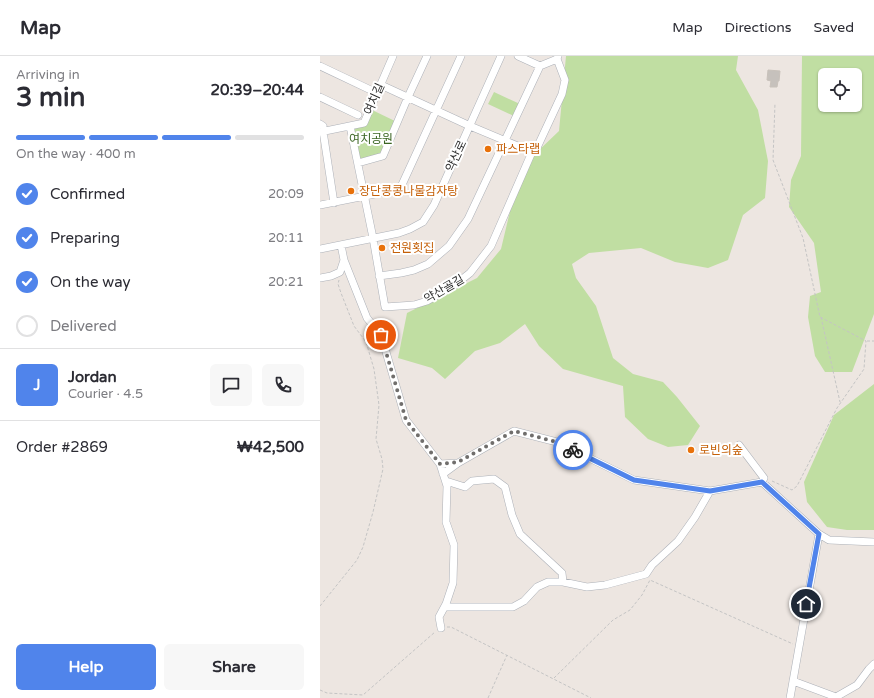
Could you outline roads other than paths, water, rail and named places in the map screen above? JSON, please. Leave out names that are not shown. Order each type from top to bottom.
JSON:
[{"type":"street","name":"여치길","points":[[322,128],[350,126],[364,123],[393,56]]},
{"type":"street","points":[[358,163],[383,156],[427,56]]},
{"type":"street","points":[[320,205],[364,197],[400,188],[461,56]]},
{"type":"street","name":"약산로","points":[[320,249],[399,233],[423,222],[434,205],[501,56]]},
{"type":"street","points":[[379,276],[414,270],[428,264],[449,246],[468,219],[540,66],[518,56]]},
{"type":"street","name":"약산골길","points":[[350,126],[373,238],[384,307],[414,305],[426,301],[462,280],[470,273],[491,246],[532,152],[535,152],[562,94],[565,80],[558,57],[540,66]]},
{"type":"street","points":[[320,66],[377,93]]},
{"type":"street","points":[[381,85],[470,126],[532,152]]},
{"type":"street","points":[[320,97],[358,115]]},
{"type":"street","points":[[322,128],[334,203]]},
{"type":"street","points":[[341,245],[344,260],[367,318],[381,335],[406,420],[440,464],[446,481],[446,522],[454,545],[453,583],[446,604],[439,617],[441,628]]},
{"type":"street","points":[[320,278],[331,276],[340,272],[344,260]]},
{"type":"street","points":[[443,474],[458,462],[514,431],[557,442],[634,480],[710,491],[763,480]]},
{"type":"street","points":[[739,445],[763,480],[819,534],[829,540],[874,542]]},
{"type":"street","points":[[440,464],[458,462]]},
{"type":"street","points":[[446,481],[465,487],[472,481],[494,479],[505,487],[512,515],[520,534],[562,573],[563,582]]},
{"type":"street","points":[[446,604],[446,607],[513,607],[524,602],[536,587],[548,582],[563,582],[586,587],[605,585],[646,574],[652,565],[678,541],[695,517],[710,491]]},
{"type":"street","points":[[790,698],[819,534]]},
{"type":"street","points":[[646,574],[650,580]]},
{"type":"street","points":[[793,681],[836,697],[857,685],[874,664]]},
{"type":"place","name":"파스타랩","points":[[488,149]]},
{"type":"place","name":"장단콩콩나물감자탕","points":[[351,191]]},
{"type":"place","name":"전원횟집","points":[[382,248]]},
{"type":"place","name":"로빈의숲","points":[[691,450]]},
{"type":"park label","name":"여치공원","points":[[371,139]]}]
